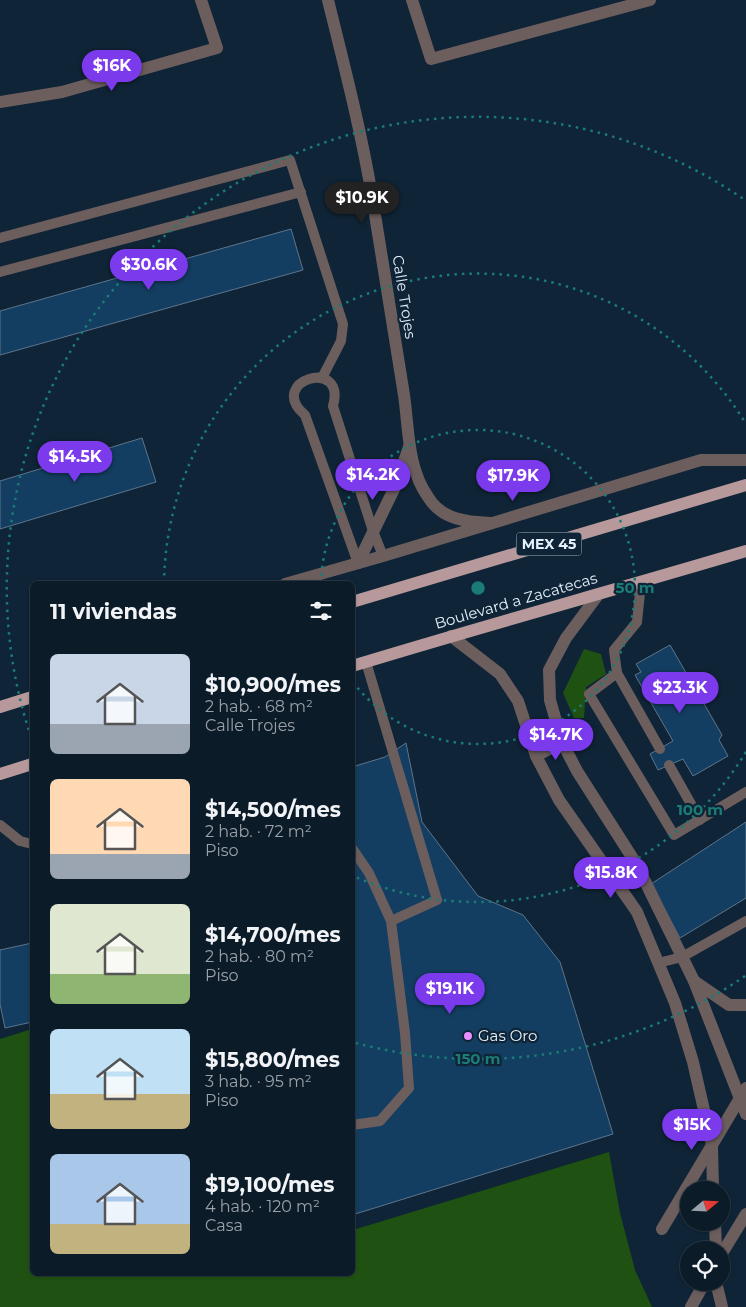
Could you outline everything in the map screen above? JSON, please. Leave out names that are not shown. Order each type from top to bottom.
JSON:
[{"type":"main road","name":"MEX 45","points":[[355,601],[746,486]]},
{"type":"main road","name":"Boulevard a Zacatecas","points":[[355,665],[451,636],[598,596],[746,551]]},
{"type":"main road","points":[[0,707],[30,698]]},
{"type":"main road","points":[[0,774],[30,765]]},
{"type":"street","points":[[0,102],[62,92],[217,48],[201,0]]},
{"type":"street","name":"Calle Trojes","points":[[328,0],[372,194],[404,400],[409,447],[417,475],[427,497],[442,514],[468,522],[491,523]]},
{"type":"street","points":[[412,0],[431,59],[650,0]]},
{"type":"street","points":[[358,563],[396,485],[409,447]]},
{"type":"street","points":[[295,581],[701,460],[746,460]]},
{"type":"street","points":[[598,596],[566,638],[549,670],[550,700],[562,742],[576,771],[637,865],[694,981],[743,1093],[746,1114]]},
{"type":"street","points":[[451,636],[500,674],[518,701],[536,756],[559,800],[637,912],[675,1003],[692,1062],[712,1145],[713,1181]]},
{"type":"street","points":[[536,756],[562,742]]},
{"type":"street","points":[[694,981],[729,1005],[746,1005]]},
{"type":"street","points":[[662,1230],[743,1093]]},
{"type":"street","points":[[730,1241],[746,1214]]},
{"type":"street","points":[[690,1307],[700,1291]]},
{"type":"street","points":[[718,1291],[722,1307]]},
{"type":"lane","points":[[0,238],[290,160],[343,324],[341,341],[322,378]]},
{"type":"lane","points":[[0,272],[301,192]]},
{"type":"lane","points":[[358,563],[304,415],[296,404],[295,392],[303,381],[309,378],[322,378],[328,381],[335,393],[333,406],[373,531],[383,556]]},
{"type":"lane","points":[[640,583],[637,622],[614,650],[617,673],[660,749]]},
{"type":"lane","points":[[366,662],[437,900],[391,921]]},
{"type":"lane","points":[[617,673],[589,694],[674,835],[746,792]]},
{"type":"lane","points":[[669,765],[700,820]]},
{"type":"lane","points":[[0,825],[20,841],[30,844]]},
{"type":"lane","points":[[355,852],[369,873],[391,921],[405,1033],[409,1088],[380,1121],[355,1125]]},
{"type":"lane","points":[[658,963],[682,957],[746,921]]},
{"type":"green space","points":[[584,649],[601,654],[606,674],[586,687],[584,718],[574,718],[563,693]]},
{"type":"green space","points":[[30,1030],[30,1276],[355,1276],[355,1229],[609,1152],[620,1213],[635,1270],[652,1307],[0,1307],[0,1039]]},
{"type":"building","points":[[291,229],[303,270],[0,355],[0,311]]},
{"type":"building","points":[[142,438],[156,482],[0,529],[0,481]]},
{"type":"building","points":[[670,645],[722,735],[719,740],[728,756],[693,776],[683,759],[658,770],[650,754],[673,741],[635,675],[641,672],[636,664]]},
{"type":"building","name":"Gas Oro","points":[[406,743],[422,822],[478,896],[523,915],[560,962],[613,1134],[355,1214],[355,766],[385,757]]},
{"type":"building","points":[[746,822],[746,898],[680,938],[651,884]]},
{"type":"building","points":[[30,943],[30,1022],[5,1028],[0,1004],[0,950]]},
{"type":"place","name":"Gas Oro","points":[[468,1036]]}]
